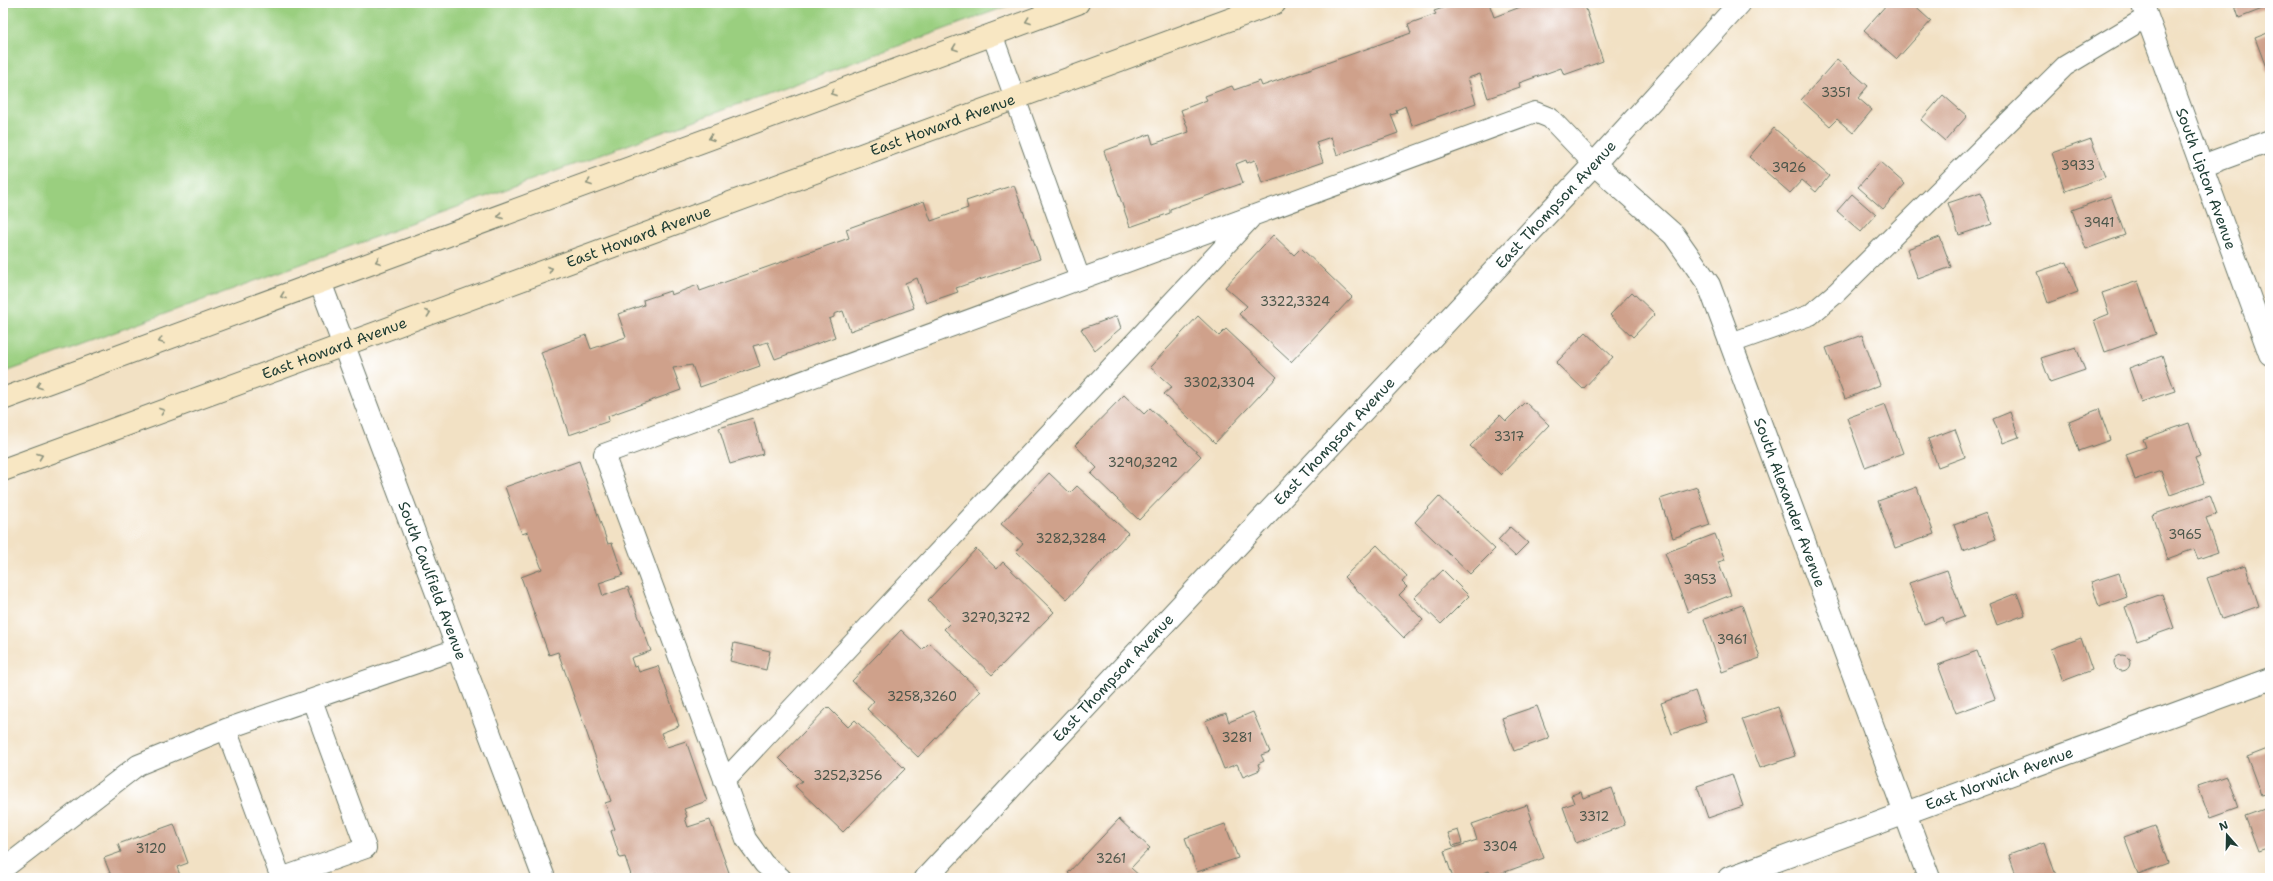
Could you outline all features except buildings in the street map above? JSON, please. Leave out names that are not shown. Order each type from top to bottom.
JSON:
[{"type":"main road","points":[[3,399],[1078,3]]},
{"type":"main road","name":"East Howard Avenue","points":[[3,470],[1275,3]]},
{"type":"street","name":"East Thompson Avenue","points":[[926,878],[1594,164],[1740,3]]},
{"type":"street","name":"South Lipton Avenue","points":[[2145,10],[2270,354]]},
{"type":"street","points":[[2202,166],[2270,141]]},
{"type":"street","name":"South Alexander Avenue","points":[[1594,164],[1674,235],[1710,285],[1929,878]]},
{"type":"street","name":"South Caulfield Avenue","points":[[320,282],[342,345],[544,878]]},
{"type":"street","name":"East Norwich Avenue","points":[[1729,878],[2270,679]]},
{"type":"lane","points":[[1731,343],[1810,315],[1836,293],[2065,66],[2145,10]]},
{"type":"lane","points":[[992,34],[1080,279]]},
{"type":"lane","points":[[780,878],[764,864],[746,839],[604,454],[1536,112],[1550,118],[1594,164]]},
{"type":"lane","points":[[724,781],[1252,216]]},
{"type":"lane","points":[[3,869],[138,765],[226,729],[458,649]]},
{"type":"lane","points":[[226,729],[281,878],[366,848],[312,700]]},
{"type":"green space","points":[[3,3],[1016,3],[3,373]]}]
